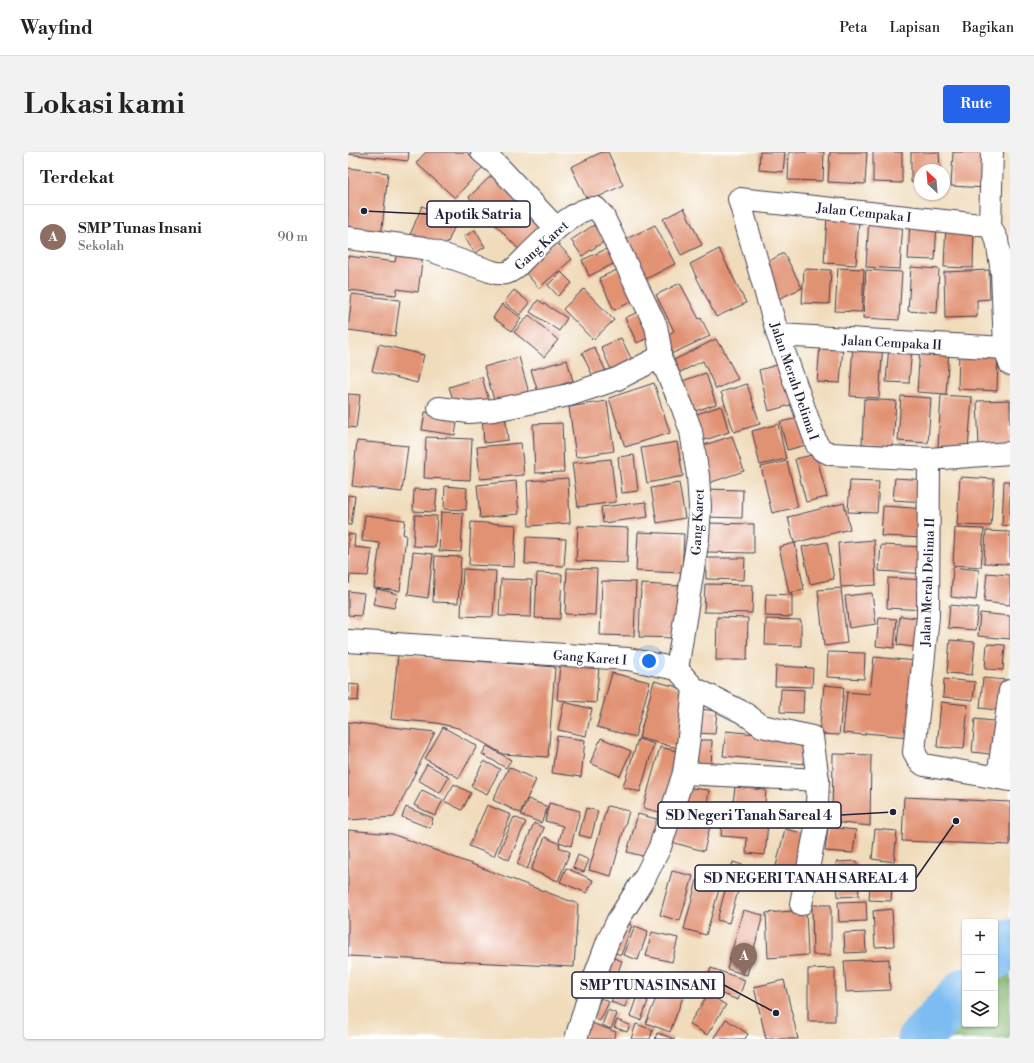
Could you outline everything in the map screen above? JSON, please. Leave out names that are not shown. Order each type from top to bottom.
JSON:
[{"type":"street","points":[[482,152],[497,165],[556,228]]},
{"type":"street","points":[[992,152],[990,226],[997,240],[1002,272],[1008,356]]},
{"type":"street","name":"Jalan Cempaka I","points":[[739,199],[990,226]]},
{"type":"street","name":"Jalan Merah Delima I","points":[[739,199],[778,335],[817,445],[822,450],[831,454],[929,459],[1010,453]]},
{"type":"street","name":"Gang Karet","points":[[348,238],[424,248],[490,272],[500,273],[512,271],[556,228],[586,208],[596,208],[601,212],[656,326],[660,357],[682,406],[690,432],[698,476],[700,507],[698,538],[677,669]]},
{"type":"street","name":"Jalan Cempaka II","points":[[778,335],[1008,356]]},
{"type":"street","points":[[438,408],[469,412],[494,410],[569,395],[617,379],[660,357]]},
{"type":"street","name":"Jalan Merah Delima II","points":[[929,459],[928,616],[914,752],[919,761],[924,765],[1004,779]]},
{"type":"street","name":"Gang Karet I","points":[[348,641],[628,659],[677,669]]},
{"type":"street","points":[[677,669],[694,688],[744,713],[762,726],[812,737],[818,780],[816,828],[801,904]]},
{"type":"street","points":[[576,1039],[593,982],[608,941],[618,920],[645,877],[660,847],[684,773],[694,688]]},
{"type":"street","points":[[1004,779],[1010,691]]},
{"type":"street","points":[[684,773],[818,780]]},
{"type":"green space","points":[[1010,941],[1010,1039],[920,1039],[962,993],[962,1027],[998,1027],[998,954]]},
{"type":"building","points":[[348,152],[409,152],[408,161],[348,154]]},
{"type":"building","points":[[426,152],[467,152],[483,167],[455,198],[416,163]]},
{"type":"building","points":[[602,152],[608,152],[623,185],[588,202],[571,167]]},
{"type":"building","points":[[760,152],[785,152],[783,172],[759,170]]},
{"type":"building","points":[[789,152],[824,152],[823,181],[788,180]]},
{"type":"building","points":[[830,152],[867,152],[865,184],[828,182]]},
{"type":"building","points":[[873,152],[902,152],[902,183],[873,182]]},
{"type":"building","points":[[911,152],[939,152],[940,164],[914,164],[914,182],[911,182]]},
{"type":"building","points":[[953,152],[989,152],[987,188],[951,186]]},
{"type":"building","points":[[348,168],[388,173],[381,238],[348,234]]},
{"type":"building","points":[[494,173],[550,231],[524,255],[469,197]]},
{"type":"building","points":[[422,206],[457,221],[445,249],[410,235]]},
{"type":"building","points":[[684,208],[702,245],[681,255],[663,219]]},
{"type":"building","points":[[827,217],[859,219],[856,265],[824,263]]},
{"type":"building","points":[[869,218],[903,220],[900,269],[866,267]]},
{"type":"building","points":[[910,221],[937,222],[935,260],[908,259]]},
{"type":"building","points":[[946,224],[974,225],[973,268],[944,267]]},
{"type":"building","points":[[594,225],[605,241],[582,256],[571,240]]},
{"type":"building","points":[[655,225],[675,264],[644,280],[624,240]]},
{"type":"building","points":[[475,230],[485,247],[475,253],[464,237]]},
{"type":"building","points":[[555,241],[572,259],[539,288],[523,270]]},
{"type":"building","points":[[611,247],[617,262],[589,276],[582,260]]},
{"type":"building","points":[[719,249],[746,303],[716,317],[690,264]]},
{"type":"building","points":[[397,252],[423,255],[418,292],[397,289],[396,295],[348,290],[348,256],[395,262]]},
{"type":"building","points":[[784,253],[802,288],[778,299],[762,265]]},
{"type":"building","points":[[911,267],[939,269],[937,313],[908,311]]},
{"type":"building","points":[[838,268],[864,269],[862,312],[835,311]]},
{"type":"building","points":[[619,269],[635,300],[614,310],[599,278]]},
{"type":"building","points":[[804,269],[831,270],[829,304],[802,303]]},
{"type":"building","points":[[866,270],[902,272],[899,320],[863,318]]},
{"type":"building","points":[[989,270],[990,299],[977,300],[977,317],[945,318],[944,272]]},
{"type":"building","points":[[561,272],[572,283],[558,296],[548,285]]},
{"type":"building","points":[[680,283],[710,336],[671,354],[663,337],[674,331],[656,295]]},
{"type":"building","points":[[584,289],[614,320],[593,340],[563,309]]},
{"type":"building","points":[[514,290],[530,303],[520,315],[504,302]]},
{"type":"building","points":[[352,294],[400,300],[395,336],[348,330]]},
{"type":"building","points":[[538,300],[567,318],[559,331],[530,312]]},
{"type":"building","points":[[502,304],[521,318],[512,331],[493,318]]},
{"type":"building","points":[[640,311],[652,336],[637,343],[625,318]]},
{"type":"building","points":[[529,315],[558,340],[544,357],[514,332]]},
{"type":"building","points":[[621,338],[634,364],[613,374],[601,347]]},
{"type":"building","points":[[716,339],[720,346],[721,345],[738,379],[716,389],[703,361],[674,375],[668,363]]},
{"type":"building","points":[[853,342],[883,344],[879,398],[850,396]]},
{"type":"building","points":[[379,344],[424,355],[417,383],[372,371]]},
{"type":"building","points":[[820,345],[843,347],[840,383],[817,382]]},
{"type":"building","points":[[889,345],[912,347],[909,383],[886,382]]},
{"type":"building","points":[[594,347],[608,375],[595,381],[582,353]]},
{"type":"building","points":[[920,347],[949,349],[946,394],[917,392]]},
{"type":"building","points":[[959,350],[998,352],[997,391],[958,389]]},
{"type":"building","points":[[519,357],[529,393],[495,403],[484,367]]},
{"type":"building","points":[[567,360],[573,381],[538,392],[531,370]]},
{"type":"building","points":[[784,363],[794,404],[769,411],[759,370]]},
{"type":"building","points":[[706,373],[716,404],[689,413],[679,382]]},
{"type":"building","points":[[482,377],[490,404],[455,406],[449,387]]},
{"type":"building","points":[[654,383],[670,433],[625,447],[609,398]]},
{"type":"building","points":[[747,384],[760,424],[734,432],[721,392]]},
{"type":"building","points":[[348,394],[360,395],[356,428],[348,427]]},
{"type":"building","points":[[941,395],[972,397],[968,450],[938,447]]},
{"type":"building","points":[[901,396],[931,398],[928,443],[898,441]]},
{"type":"building","points":[[864,399],[896,401],[893,446],[862,444]]},
{"type":"building","points":[[1010,400],[1010,446],[979,447],[977,401]]},
{"type":"building","points":[[607,401],[614,451],[576,457],[569,407]]},
{"type":"building","points":[[721,406],[729,432],[696,443],[688,417]]},
{"type":"building","points":[[425,412],[458,417],[455,435],[422,430]]},
{"type":"building","points":[[505,414],[508,440],[484,443],[482,417]]},
{"type":"building","points":[[803,417],[810,444],[787,450],[780,422]]},
{"type":"building","points":[[562,423],[564,472],[535,473],[533,424]]},
{"type":"building","points":[[778,424],[786,459],[760,465],[752,431]]},
{"type":"building","points":[[732,436],[744,471],[706,484],[695,448]]},
{"type":"building","points":[[426,437],[472,439],[470,480],[424,478]]},
{"type":"building","points":[[357,441],[408,446],[402,492],[352,486]]},
{"type":"building","points":[[677,442],[683,476],[647,483],[641,448]]},
{"type":"building","points":[[521,443],[524,475],[480,479],[477,447]]},
{"type":"building","points":[[816,454],[827,497],[806,502],[795,459]]},
{"type":"building","points":[[634,455],[638,491],[622,493],[618,457]]},
{"type":"building","points":[[611,459],[616,502],[578,507],[572,463]]},
{"type":"building","points":[[787,461],[798,507],[772,513],[761,467]]},
{"type":"building","points":[[960,477],[994,479],[991,526],[957,525]]},
{"type":"building","points":[[568,478],[570,523],[529,526],[527,481]]},
{"type":"building","points":[[895,478],[928,480],[926,502],[893,500]]},
{"type":"building","points":[[516,481],[519,514],[480,518],[477,485]]},
{"type":"building","points":[[850,481],[879,482],[877,513],[848,512]]},
{"type":"building","points":[[1004,481],[1010,481],[1010,526],[1002,525]]},
{"type":"building","points":[[679,483],[685,518],[657,523],[651,488]]},
{"type":"building","points":[[445,486],[467,488],[466,510],[444,509]]},
{"type":"building","points":[[414,489],[437,490],[435,512],[413,511]]},
{"type":"building","points":[[705,489],[743,490],[742,518],[704,517]]},
{"type":"building","points":[[348,495],[355,496],[351,525],[348,525]]},
{"type":"building","points":[[646,502],[648,517],[603,523],[601,507]]},
{"type":"building","points":[[844,503],[850,529],[794,543],[788,517]]},
{"type":"building","points":[[883,506],[927,509],[925,538],[881,536]]},
{"type":"building","points":[[441,512],[463,513],[461,552],[439,551]]},
{"type":"building","points":[[365,515],[405,520],[403,534],[406,535],[400,591],[374,588],[380,543],[362,541]]},
{"type":"building","points":[[415,515],[437,516],[435,547],[413,546]]},
{"type":"building","points":[[471,522],[516,525],[514,567],[469,565]]},
{"type":"building","points":[[707,523],[754,524],[754,553],[706,552]]},
{"type":"building","points":[[578,526],[628,528],[627,563],[576,561]]},
{"type":"building","points":[[955,528],[984,529],[981,567],[953,565]]},
{"type":"building","points":[[986,531],[1010,532],[1010,564],[984,563]]},
{"type":"building","points":[[638,532],[684,534],[682,573],[636,571]]},
{"type":"building","points":[[348,534],[355,535],[354,547],[372,549],[368,576],[350,575],[349,584]]},
{"type":"building","points":[[526,537],[566,539],[564,566],[525,564]]},
{"type":"building","points":[[874,540],[876,585],[841,587],[838,543]]},
{"type":"building","points":[[827,542],[834,579],[810,584],[802,547]]},
{"type":"building","points":[[795,543],[804,590],[789,593],[779,547]]},
{"type":"building","points":[[881,545],[928,547],[927,574],[879,571]]},
{"type":"building","points":[[413,552],[433,554],[428,598],[408,595]]},
{"type":"building","points":[[435,556],[461,557],[458,603],[433,602]]},
{"type":"building","points":[[706,558],[745,558],[744,580],[706,579]]},
{"type":"building","points":[[953,567],[979,570],[976,600],[951,597]]},
{"type":"building","points":[[567,568],[597,569],[595,615],[565,614]]},
{"type":"building","points":[[463,569],[496,571],[493,617],[461,616]]},
{"type":"building","points":[[537,573],[562,574],[560,619],[535,618]]},
{"type":"building","points":[[987,573],[1010,575],[1010,605],[984,602]]},
{"type":"building","points":[[888,578],[927,580],[925,610],[887,608]]},
{"type":"building","points":[[501,579],[532,580],[531,617],[499,616]]},
{"type":"building","points":[[602,581],[636,582],[634,636],[600,635]]},
{"type":"building","points":[[641,584],[680,586],[677,638],[639,637]]},
{"type":"building","points":[[705,584],[753,585],[752,613],[704,612]]},
{"type":"building","points":[[841,588],[847,643],[824,646],[818,590]]},
{"type":"building","points":[[377,589],[398,594],[394,608],[373,604]]},
{"type":"building","points":[[348,591],[364,593],[361,616],[348,615]]},
{"type":"building","points":[[872,593],[876,624],[849,628],[845,596]]},
{"type":"building","points":[[766,594],[792,595],[792,617],[765,616]]},
{"type":"building","points":[[950,605],[978,608],[975,630],[948,628]]},
{"type":"building","points":[[980,613],[1010,616],[1010,639],[978,636]]},
{"type":"building","points":[[900,616],[926,619],[923,648],[897,645]]},
{"type":"building","points":[[717,617],[748,618],[747,660],[716,660]]},
{"type":"building","points":[[879,618],[897,619],[894,648],[876,646]]},
{"type":"building","points":[[766,619],[801,620],[801,646],[765,645]]},
{"type":"building","points":[[950,640],[975,642],[972,675],[947,673]]},
{"type":"building","points":[[987,644],[1005,645],[1003,670],[985,669]]},
{"type":"building","points":[[828,652],[865,653],[864,679],[827,677]]},
{"type":"building","points":[[398,655],[555,667],[548,757],[503,754],[458,728],[437,723],[391,719]]},
{"type":"building","points":[[874,657],[916,661],[909,737],[865,733],[865,735],[843,733],[847,692],[870,694]]},
{"type":"building","points":[[560,664],[599,667],[596,703],[557,700]]},
{"type":"building","points":[[776,666],[813,668],[812,687],[775,686]]},
{"type":"building","points":[[612,673],[650,682],[635,737],[597,727]]},
{"type":"building","points":[[983,678],[1007,680],[1004,711],[980,708]]},
{"type":"building","points":[[944,679],[975,682],[973,700],[943,697]]},
{"type":"building","points":[[654,681],[693,691],[678,748],[639,738]]},
{"type":"building","points":[[348,684],[359,685],[358,701],[348,700]]},
{"type":"building","points":[[824,685],[844,687],[839,735],[819,734]]},
{"type":"building","points":[[781,689],[804,690],[803,713],[780,712]]},
{"type":"building","points":[[564,702],[592,709],[586,736],[558,730]]},
{"type":"building","points":[[941,702],[968,705],[964,749],[937,747]]},
{"type":"building","points":[[699,709],[717,711],[715,734],[696,733]]},
{"type":"building","points":[[975,719],[1002,722],[998,755],[972,752]]},
{"type":"building","points":[[348,722],[435,732],[394,817],[348,820]]},
{"type":"building","points":[[443,727],[477,746],[459,778],[425,759]]},
{"type":"building","points":[[726,731],[808,739],[805,764],[723,756]]},
{"type":"building","points":[[557,736],[585,740],[581,777],[552,773]]},
{"type":"building","points":[[601,738],[631,751],[620,776],[590,763]]},
{"type":"building","points":[[638,739],[654,744],[640,792],[623,787]]},
{"type":"building","points":[[694,740],[712,740],[711,771],[692,770]]},
{"type":"building","points":[[487,746],[511,760],[506,768],[482,754]]},
{"type":"building","points":[[660,747],[681,752],[664,813],[643,808]]},
{"type":"building","points":[[833,754],[871,755],[870,826],[832,822]]},
{"type":"building","points":[[484,761],[500,769],[487,794],[471,786]]},
{"type":"building","points":[[427,764],[449,777],[440,793],[418,780]]},
{"type":"building","points":[[509,767],[536,780],[520,813],[493,800]]},
{"type":"building","points":[[454,784],[471,793],[462,810],[444,801]]},
{"type":"building","points":[[683,787],[709,790],[706,811],[680,807]]},
{"type":"building","points":[[735,787],[766,790],[764,814],[732,811]]},
{"type":"building","points":[[422,790],[443,800],[435,816],[414,805]]},
{"type":"building","points":[[904,797],[1010,802],[1010,845],[902,841]]},
{"type":"building","points":[[528,799],[548,807],[541,823],[521,815]]},
{"type":"building","points":[[549,803],[580,811],[571,846],[559,842],[563,826],[545,821]]},
{"type":"building","points":[[487,805],[511,815],[494,856],[469,846]]},
{"type":"building","points":[[607,806],[629,811],[611,876],[589,870]]},
{"type":"building","points":[[406,807],[433,818],[430,828],[402,817]]},
{"type":"building","points":[[586,808],[598,811],[591,838],[579,835]]},
{"type":"building","points":[[638,814],[660,820],[650,858],[627,852]]},
{"type":"building","points":[[514,817],[526,822],[509,860],[498,854]]},
{"type":"building","points":[[677,817],[710,826],[704,851],[671,842]]},
{"type":"building","points":[[722,819],[768,823],[765,855],[746,853],[747,838],[721,836]]},
{"type":"building","points":[[534,823],[544,828],[527,869],[517,864]]},
{"type":"building","points":[[828,827],[856,830],[853,853],[825,851]]},
{"type":"building","points":[[785,829],[807,834],[797,875],[775,870]]},
{"type":"building","points":[[875,829],[897,831],[894,862],[872,859]]},
{"type":"building","points":[[348,830],[392,834],[578,904],[574,967],[348,956]]},
{"type":"building","points":[[545,837],[560,844],[559,847],[570,852],[558,881],[531,870]]},
{"type":"building","points":[[578,855],[589,860],[584,872],[573,868]]},
{"type":"building","points":[[857,861],[859,896],[838,897],[836,862]]},
{"type":"building","points":[[733,862],[745,866],[729,923],[717,920]]},
{"type":"building","points":[[566,868],[593,880],[587,893],[560,882]]},
{"type":"building","points":[[871,870],[893,871],[891,901],[869,900]]},
{"type":"building","points":[[672,871],[693,876],[680,921],[660,915]]},
{"type":"building","points":[[697,880],[720,886],[706,935],[684,929]]},
{"type":"building","points":[[866,901],[867,921],[839,922],[838,902]]},
{"type":"building","points":[[812,905],[831,905],[831,955],[813,955]]},
{"type":"building","points":[[892,909],[894,946],[875,947],[873,911]]},
{"type":"building","points":[[743,910],[763,915],[747,975],[727,969]]},
{"type":"building","points":[[806,910],[808,955],[768,958],[766,913]]},
{"type":"building","points":[[618,920],[632,925],[621,955],[608,950]]},
{"type":"building","points":[[635,926],[648,931],[638,960],[624,955]]},
{"type":"building","points":[[652,932],[678,938],[672,962],[646,956]]},
{"type":"building","points":[[865,932],[866,952],[845,953],[844,933]]},
{"type":"building","points":[[608,956],[622,961],[615,980],[600,975]]},
{"type":"building","points":[[889,959],[890,990],[846,992],[844,961]]},
{"type":"building","points":[[711,968],[745,980],[738,1000],[704,987]]},
{"type":"building","points":[[835,968],[835,1021],[808,1021],[808,969]]},
{"type":"building","points":[[620,978],[634,983],[625,1007],[611,1002]]},
{"type":"building","points":[[784,980],[798,1039],[766,1039],[754,987]]},
{"type":"building","points":[[660,988],[683,997],[670,1032],[646,1023]]},
{"type":"building","points":[[708,994],[726,1005],[707,1035],[689,1024]]},
{"type":"building","points":[[637,996],[648,1001],[641,1020],[630,1016]]},
{"type":"building","points":[[601,998],[609,1002],[600,1021],[592,1017]]},
{"type":"building","points":[[608,1010],[617,1014],[611,1029],[602,1025]]},
{"type":"building","points":[[726,1019],[748,1034],[745,1039],[713,1039]]},
{"type":"building","points":[[617,1020],[630,1025],[627,1032],[614,1027]]},
{"type":"building","points":[[586,1021],[616,1032],[613,1039],[579,1039]]},
{"type":"building","points":[[636,1024],[653,1030],[650,1039],[631,1039]]},
{"type":"building","points":[[657,1033],[675,1039],[655,1039]]},
{"type":"waterway","points":[[997,955],[1010,941]]},
{"type":"waterway","points":[[920,1039],[964,991]]},
{"type":"place","name":"Apotik Satria","points":[[364,211]]},
{"type":"place","name":"SD Negeri Tanah Sareal 4","points":[[893,812]]},
{"type":"place","name":"SD NEGERI TANAH SAREAL 4","points":[[956,821]]},
{"type":"place","name":"SMP Tunas Insani","points":[[744,976]]},
{"type":"place","name":"SMP TUNAS INSANI","points":[[776,1013]]}]
